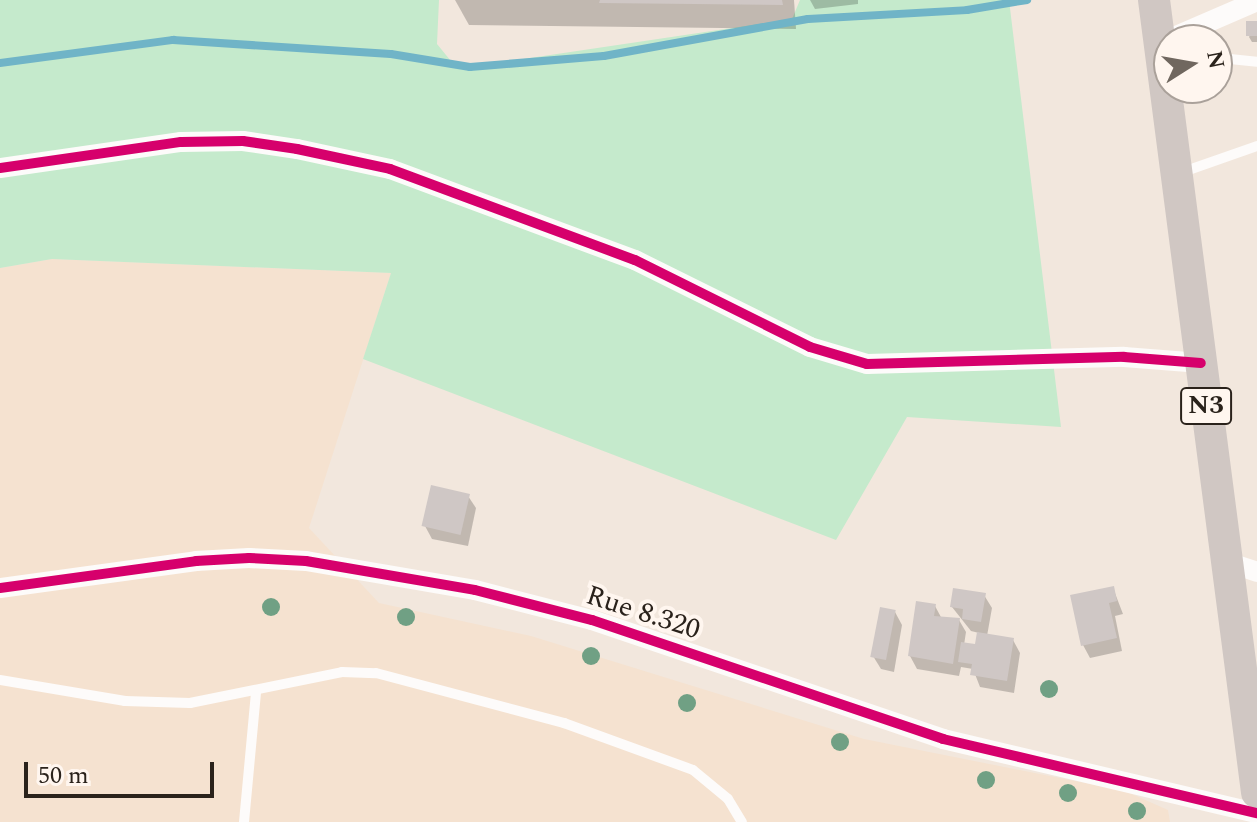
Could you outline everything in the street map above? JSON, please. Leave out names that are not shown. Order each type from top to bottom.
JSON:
[{"type":"highway","name":"N3","points":[[1169,104],[1201,363],[1242,567],[1257,792]]},
{"type":"street","points":[[1202,24],[1257,1]]},
{"type":"street","points":[[0,168],[181,142],[243,141],[297,149],[390,169],[635,260],[810,347],[867,364],[1124,357],[1201,363]]},
{"type":"street","name":"Rue 8.320","points":[[0,588],[196,561],[249,558],[306,561],[460,588],[592,620],[943,739],[1257,813]]},
{"type":"lane","points":[[1233,59],[1257,62]]},
{"type":"lane","points":[[1177,174],[1257,146]]},
{"type":"lane","points":[[0,680],[125,701],[190,703],[256,692],[342,672],[376,673],[535,715],[693,770],[728,799],[742,822]]},
{"type":"lane","points":[[244,822],[256,692]]},
{"type":"shaded area","points":[[52,259],[391,273],[309,528],[379,603],[531,636],[864,739],[1125,791],[1168,810],[1170,822],[0,822],[0,268]]},
{"type":"green space","points":[[0,0],[439,0],[437,44],[455,66],[470,67],[792,19],[800,0],[1009,0],[1061,427],[907,417],[836,540],[363,359],[391,273],[52,259],[0,268]]},
{"type":"building","points":[[600,0],[782,0],[783,5],[599,3]]},
{"type":"building","points":[[1246,21],[1257,21],[1257,36],[1246,36]]},
{"type":"building","points":[[431,485],[470,494],[461,535],[422,526]]},
{"type":"building","points":[[1114,586],[1117,601],[1109,603],[1117,638],[1081,646],[1070,595]]},
{"type":"building","points":[[953,588],[986,593],[981,622],[962,619],[963,609],[950,607]]},
{"type":"building","points":[[916,601],[936,604],[934,616],[960,618],[953,664],[908,656]]},
{"type":"building","points":[[880,607],[896,610],[886,660],[870,657]]},
{"type":"building","points":[[977,632],[1014,638],[1007,681],[970,675],[972,664],[958,662],[961,642],[975,644]]},
{"type":"waterway","points":[[0,63],[173,40],[391,54],[470,67],[604,56],[808,19],[967,10],[1027,0]]},
{"type":"cycle path","points":[[0,168],[181,142],[243,141],[297,149],[390,169],[635,260],[810,347],[867,364],[1124,357],[1201,363]]},
{"type":"cycle path","points":[[0,588],[196,561],[249,558],[306,561],[475,590],[592,620],[943,739],[1257,813]]}]
